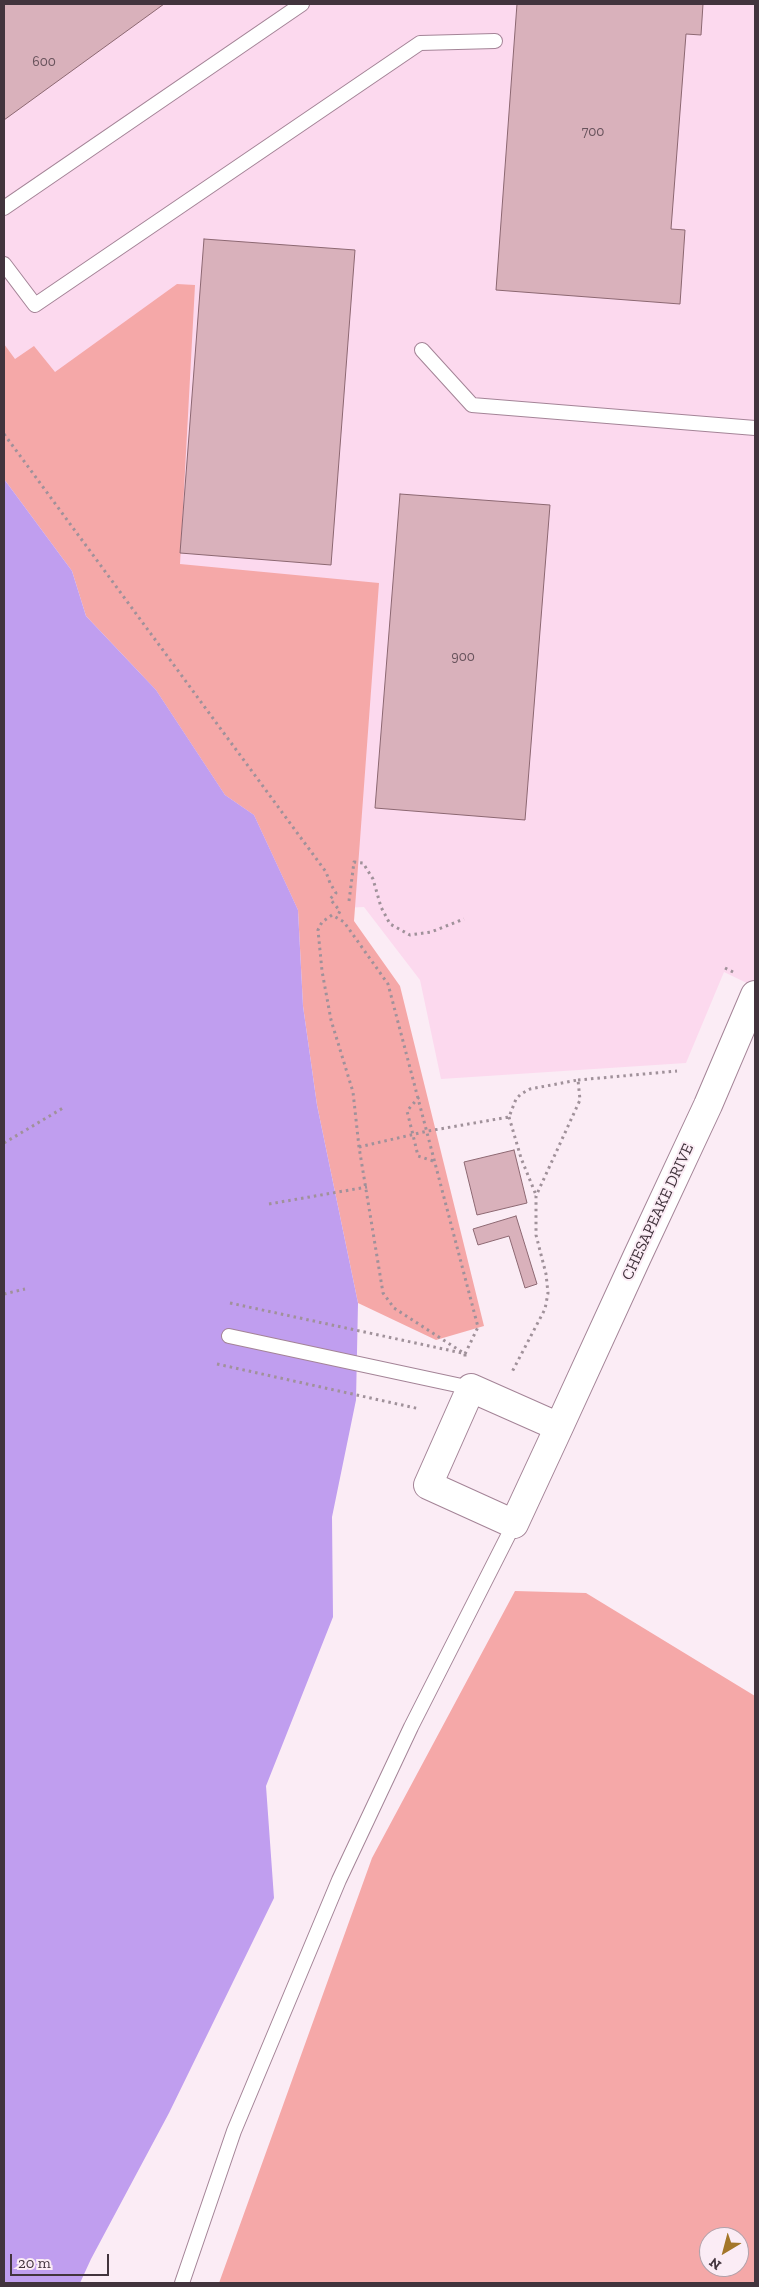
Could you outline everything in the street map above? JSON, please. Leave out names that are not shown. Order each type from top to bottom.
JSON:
[{"type":"street","name":"CHESAPEAKE DRIVE","points":[[514,1524],[750,1026],[755,995]]},
{"type":"street","points":[[514,1524],[428,1485],[471,1388],[559,1427]]},
{"type":"lane","points":[[4,208],[302,4]]},
{"type":"lane","points":[[4,264],[35,305],[420,43],[495,42]]},
{"type":"lane","points":[[422,350],[472,405],[755,428]]},
{"type":"lane","points":[[229,1336],[471,1388]]},
{"type":"lane","points":[[182,2283],[234,2131],[339,1880],[411,1727],[514,1524]]},
{"type":"path","points":[[4,434],[326,872],[336,892],[330,899],[340,911],[337,917]]},
{"type":"path","points":[[349,901],[354,862],[363,863],[372,879],[381,908],[390,924],[410,936],[431,932],[464,919]]},
{"type":"path","points":[[465,1354],[394,1308],[385,1298],[359,1147],[353,1092],[331,1020],[318,941],[322,922],[332,915],[344,922],[388,984],[428,1130],[478,1327],[465,1354],[471,1388]]},
{"type":"path","points":[[725,968],[738,974]]},
{"type":"path","points":[[511,1375],[545,1309],[548,1293],[546,1274],[536,1235],[536,1196],[520,1158],[509,1117],[516,1099],[526,1092],[578,1080],[677,1071]]},
{"type":"path","points":[[536,1196],[580,1100],[578,1080]]},
{"type":"path","points":[[418,1096],[407,1111],[418,1156],[436,1162]]},
{"type":"path","points":[[4,1143],[63,1108]]},
{"type":"path","points":[[359,1147],[428,1130],[509,1117]]},
{"type":"path","points":[[269,1204],[366,1187]]},
{"type":"path","points":[[4,1294],[25,1289]]},
{"type":"path","points":[[230,1303],[439,1349]]},
{"type":"path","points":[[217,1364],[420,1409]]},
{"type":"shaded area","points":[[4,4],[755,4],[755,987],[724,972],[686,1063],[441,1079],[420,980],[364,907],[298,910],[72,571],[4,479]]},
{"type":"shaded area","points":[[177,284],[195,285],[180,564],[379,583],[354,921],[400,986],[484,1326],[436,1340],[358,1303],[317,1105],[303,1006],[298,910],[254,815],[225,795],[156,690],[86,616],[72,571],[4,479],[4,344],[15,359],[34,346],[55,372]]},
{"type":"shaded area","points":[[4,479],[72,571],[86,616],[156,690],[225,795],[254,815],[298,910],[303,1006],[317,1105],[358,1303],[356,1400],[332,1517],[333,1617],[266,1786],[274,1898],[169,2113],[80,2283],[4,2283]]},
{"type":"shaded area","points":[[515,1591],[586,1593],[755,1696],[755,2283],[219,2283],[372,1858]]},
{"type":"building","points":[[4,4],[164,4],[4,120]]},
{"type":"building","points":[[517,4],[703,4],[701,35],[686,34],[671,229],[685,230],[680,304],[496,290]]},
{"type":"building","points":[[204,239],[355,250],[331,565],[180,553]]},
{"type":"building","points":[[400,494],[550,505],[525,820],[375,808]]},
{"type":"building","points":[[514,1150],[527,1203],[477,1215],[464,1162]]},
{"type":"building","points":[[516,1216],[537,1284],[525,1288],[509,1236],[478,1245],[473,1229]]}]
